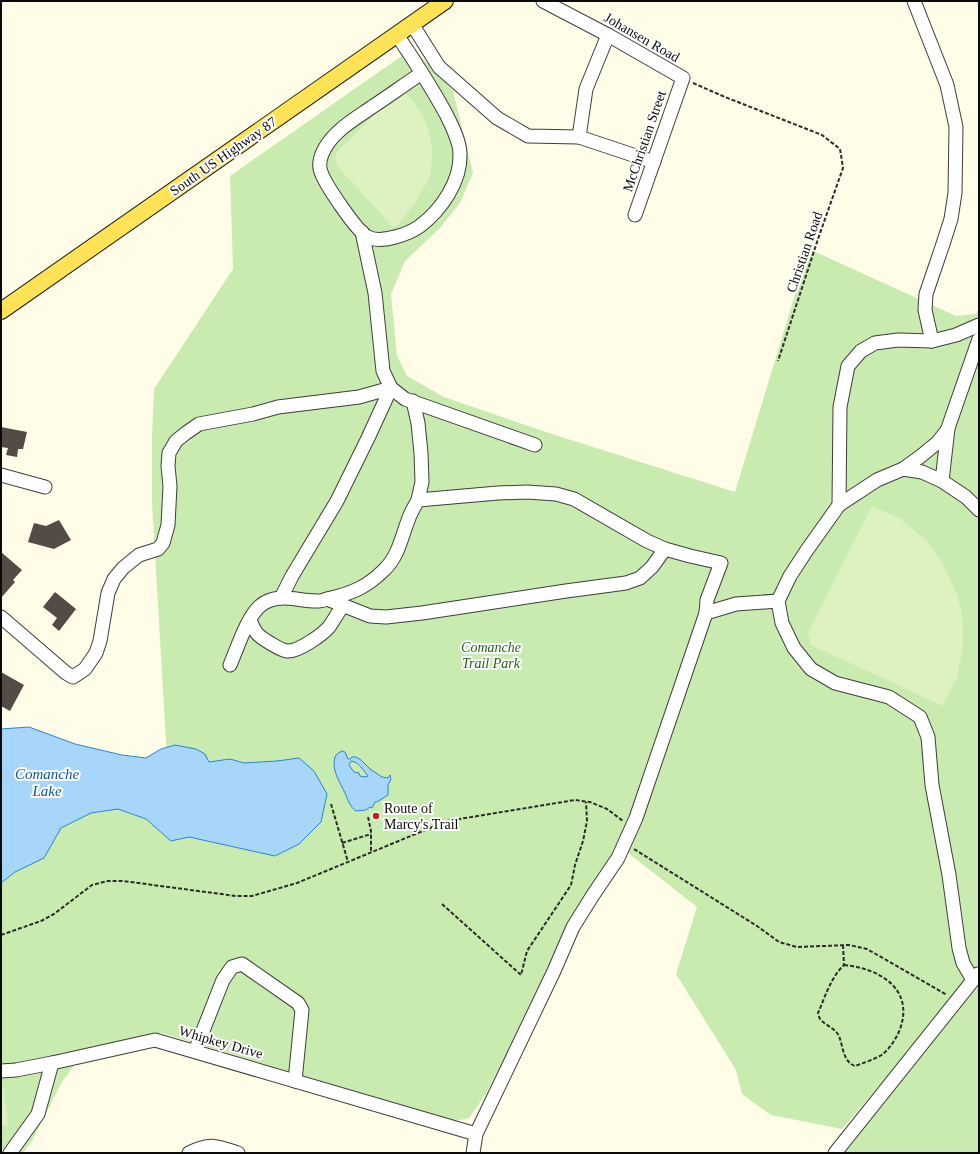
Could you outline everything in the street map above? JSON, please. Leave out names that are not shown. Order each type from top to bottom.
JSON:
[{"type":"main road","name":"South US Highway 87","points":[[1,311],[445,1]]},
{"type":"street","name":"Johansen Road","points":[[544,1],[608,35],[683,78]]},
{"type":"street","points":[[914,1],[947,85],[956,127],[955,194],[951,219],[926,294],[925,310],[932,341]]},
{"type":"street","points":[[412,24],[439,67],[497,118],[528,136],[579,137],[654,162]]},
{"type":"street","points":[[397,35],[422,73],[441,105],[456,136],[460,154],[458,174],[449,194],[432,215],[419,226],[404,234],[380,240],[368,238],[358,228],[329,187],[320,171],[320,158],[333,136],[349,123],[422,73]]},
{"type":"street","points":[[579,137],[586,89],[608,35]]},
{"type":"street","name":"McChristian Street","points":[[635,215],[683,78]]},
{"type":"street","points":[[362,232],[375,293],[383,371],[391,388],[405,398],[535,445]]},
{"type":"street","points":[[839,505],[840,407],[848,366],[861,351],[875,343],[898,340],[932,341],[956,335],[979,325]]},
{"type":"street","points":[[942,481],[948,428],[979,339]]},
{"type":"street","points":[[281,598],[292,576],[337,501],[391,388]]},
{"type":"street","points":[[1,617],[66,673],[73,677],[84,670],[96,653],[100,641],[108,593],[114,579],[123,568],[139,555],[158,549],[164,543],[168,525],[170,486],[168,466],[169,453],[176,441],[199,424],[252,414],[278,407],[359,397],[391,388]]},
{"type":"street","points":[[230,665],[250,620],[260,606],[269,601],[281,598],[319,601],[344,595],[364,587],[384,570],[396,556],[411,512],[418,500],[422,482],[418,423],[413,401]]},
{"type":"street","points":[[835,1153],[976,977],[963,963],[959,948],[949,875],[932,785],[928,738],[920,717],[889,697],[835,683],[811,669],[794,648],[782,623],[778,601],[790,576],[839,505],[877,480],[903,469],[938,442],[948,428]]},
{"type":"street","points":[[903,469],[922,472],[942,481],[966,496],[979,510]]},
{"type":"street","points":[[1,475],[45,487]]},
{"type":"street","points":[[418,500],[498,493],[527,492],[556,494],[574,499],[647,541],[665,549],[721,563],[708,600],[706,613],[632,828],[618,858],[573,927],[554,971],[476,1134],[473,1153]]},
{"type":"street","points":[[327,599],[370,616],[386,617],[422,613],[566,590],[626,583],[640,578],[652,567],[665,549]]},
{"type":"street","points":[[706,613],[736,604],[778,601]]},
{"type":"street","points":[[250,620],[254,631],[259,637],[287,651],[295,650],[328,628],[343,606]]},
{"type":"street","points":[[194,1051],[223,980],[232,967],[242,964],[298,1003],[302,1010],[295,1081]]},
{"type":"street","name":"Whipkey Drive","points":[[1,1071],[16,1070],[155,1040],[476,1134]]},
{"type":"street","points":[[10,1153],[38,1114],[52,1062]]},
{"type":"street","points":[[189,1153],[199,1148],[215,1146],[238,1153]]},
{"type":"path","name":"Christian Road","points":[[683,78],[725,97],[822,135],[840,149],[843,168],[778,361]]},
{"type":"path","points":[[1,935],[41,921],[54,914],[92,885],[108,881],[123,881],[236,896],[252,896],[297,883],[447,821],[575,800],[590,802],[607,809],[632,828]]},
{"type":"path","points":[[442,904],[521,975],[527,951],[571,885],[587,821],[586,802]]},
{"type":"path","points":[[331,804],[348,862]]},
{"type":"path","points":[[368,817],[371,834],[371,852]]},
{"type":"path","points":[[342,843],[371,834]]},
{"type":"path","points":[[625,843],[757,926],[778,942],[797,947],[849,945],[867,949],[957,1000]]},
{"type":"path","points":[[843,945],[844,965]]},
{"type":"path","points":[[844,965],[856,966],[884,977],[894,986],[901,996],[904,1007],[899,1032],[891,1045],[882,1055],[855,1066],[851,1065],[846,1058],[843,1046],[835,1030],[820,1019],[818,1014],[831,983],[838,970],[844,965]]},
{"type":"green space","name":"Comanche Trail Park","points":[[413,48],[453,91],[473,173],[460,203],[439,229],[405,261],[391,294],[397,356],[407,376],[444,397],[549,433],[735,492],[809,249],[956,316],[976,314],[979,307],[979,965],[842,1129],[771,1115],[742,1094],[736,1070],[676,974],[697,907],[618,845],[573,918],[524,1020],[485,1095],[469,1118],[451,1122],[377,1102],[162,1033],[86,1049],[62,1082],[32,1141],[23,1153],[1,1153],[1,857],[71,802],[168,774],[152,503],[154,389],[233,269],[230,176]]},
{"type":"green space","points":[[400,91],[407,95],[414,103],[425,121],[431,140],[432,159],[427,182],[410,210],[394,228],[337,166],[336,155],[338,151],[395,94]]},
{"type":"green space","points":[[872,506],[901,519],[928,542],[942,562],[956,592],[961,609],[963,647],[957,678],[943,706],[811,645],[808,632]]},
{"type":"green space","points":[[979,983],[979,1153],[841,1153]]},
{"type":"green space","points":[[1,1089],[4,1089],[8,1126],[1,1126]]},
{"type":"water","name":"Comanche Lake","points":[[29,727],[75,744],[122,755],[146,758],[161,749],[175,745],[196,749],[205,754],[209,762],[230,759],[244,763],[299,758],[314,771],[327,794],[321,822],[299,844],[275,856],[189,837],[171,841],[146,819],[118,809],[91,813],[61,828],[44,858],[15,872],[1,883],[1,729]]},
{"type":"water","points":[[342,751],[345,752],[348,759],[356,757],[382,777],[388,778],[390,775],[391,779],[388,785],[388,795],[375,802],[372,808],[370,807],[366,810],[356,811],[349,803],[334,767],[335,757]],"holes":[[[351,761],[361,767],[368,776],[360,776],[359,773],[354,772],[349,765]]]},
{"type":"building","points":[[1,427],[27,432],[23,449],[18,449],[17,457],[6,455],[8,448],[1,447]]},
{"type":"building","points":[[59,520],[71,540],[54,549],[28,542],[34,523],[46,526]]},
{"type":"building","points":[[1,552],[22,570],[13,580],[15,582],[1,598]]},
{"type":"building","points":[[55,592],[76,609],[59,631],[52,625],[57,618],[43,607]]},
{"type":"building","points":[[1,672],[24,685],[10,711],[1,706]]},
{"type":"place","name":"Route of Marcy's Trail","points":[[376,816]]}]
